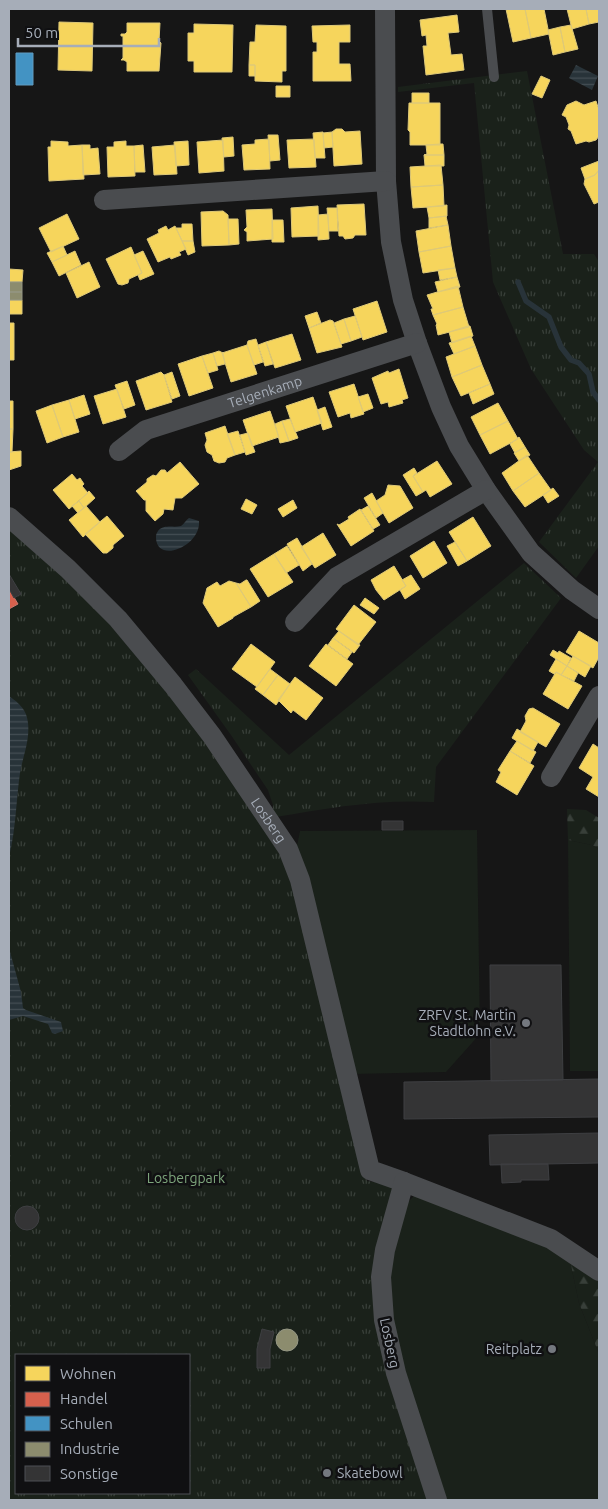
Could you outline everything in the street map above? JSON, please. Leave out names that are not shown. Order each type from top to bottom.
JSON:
[{"type":"street","points":[[385,9],[386,181],[391,242],[403,300],[417,343],[440,407],[459,446],[486,490],[533,555],[572,590],[599,609]]},
{"type":"street","points":[[104,200],[386,181]]},
{"type":"street","name":"Telgenkamp","points":[[119,451],[146,430],[417,343]]},
{"type":"street","points":[[295,622],[337,577],[486,490]]},
{"type":"street","name":"Losberg","points":[[9,517],[68,569],[118,619],[173,685],[212,736],[288,848],[300,880],[370,1170],[551,1238],[599,1271]]},
{"type":"street","points":[[551,777],[599,696]]},
{"type":"street","name":"Losberg","points":[[404,1182],[385,1250],[381,1277],[384,1320],[396,1373],[437,1500]]},
{"type":"lane","points":[[487,9],[494,76]]},
{"type":"green space","points":[[527,71],[563,254],[594,254],[599,262],[599,546],[576,578],[539,542],[598,462],[584,450],[531,369],[493,282],[474,83],[398,92],[398,87]]},
{"type":"green space","name":"Losbergpark","points":[[9,527],[90,601],[204,735],[288,864],[367,1181],[389,1184],[395,1194],[378,1279],[433,1500],[9,1500]]},
{"type":"green space","points":[[524,563],[561,598],[436,767],[434,802],[413,801],[354,805],[315,810],[272,819],[273,805],[268,790],[188,675],[196,669],[289,755]]},
{"type":"green space","points":[[567,809],[586,810],[599,818],[599,849],[592,845],[568,840]]},
{"type":"green space","points":[[477,830],[480,1034],[446,1072],[352,1074],[297,846],[300,831]]},
{"type":"green space","points":[[568,840],[592,845],[599,849],[599,1071],[570,1071]]},
{"type":"green space","points":[[416,1194],[544,1245],[570,1260],[579,1303],[599,1354],[599,1500],[442,1500],[401,1373],[385,1277],[400,1210]]},
{"type":"green space","points":[[570,1260],[599,1280],[599,1354],[579,1303]]},
{"type":"shaded area","points":[[576,65],[598,76],[592,90],[569,78]]},
{"type":"shaded area","points":[[189,518],[199,521],[198,530],[187,544],[171,551],[163,550],[158,546],[156,534],[160,529],[181,526]]},
{"type":"shaded area","points":[[9,696],[24,711],[28,729],[9,857]]},
{"type":"shaded area","points":[[9,948],[21,992],[23,1008],[61,1022],[63,1031],[55,1034],[52,1033],[48,1024],[23,1016],[9,1020]]},
{"type":"building: Wohnen","points":[[506,9],[525,9],[531,38],[513,42]]},
{"type":"building: Wohnen","points":[[525,9],[544,9],[549,34],[531,38]]},
{"type":"building: Wohnen","points":[[567,9],[586,9],[589,24],[572,29]]},
{"type":"building: Wohnen","points":[[586,9],[599,9],[599,22],[589,24]]},
{"type":"building: Wohnen","points":[[457,15],[459,32],[448,33],[451,55],[462,54],[464,70],[426,75],[423,46],[427,46],[426,35],[422,36],[420,20]]},
{"type":"building: Wohnen","points":[[59,22],[93,23],[92,71],[58,70]]},
{"type":"building: Wohnen","points":[[127,23],[160,23],[159,71],[127,71],[127,62],[121,60],[123,58],[123,36],[121,34],[127,32]]},
{"type":"building: Wohnen","points":[[194,24],[233,25],[232,72],[194,72],[194,61],[188,61],[188,33],[194,33]]},
{"type":"building: Wohnen","points":[[256,25],[286,26],[286,71],[282,71],[282,82],[255,81],[255,65],[249,65],[250,42],[255,42]]},
{"type":"building: Wohnen","points":[[350,25],[350,42],[339,42],[339,64],[350,64],[351,81],[313,81],[313,52],[317,52],[317,42],[313,42],[312,26]]},
{"type":"building: Wohnen","points":[[571,25],[578,49],[565,52],[560,27]]},
{"type":"building: Wohnen","points":[[560,27],[565,52],[553,55],[548,30]]},
{"type":"building: Wohnen","points":[[249,65],[255,65],[255,76],[249,76]]},
{"type":"building: Wohnen","points":[[541,76],[550,80],[542,98],[532,94]]},
{"type":"building: Wohnen","points":[[276,86],[290,86],[290,97],[276,97]]},
{"type":"building: Wohnen","points":[[412,93],[429,93],[429,103],[412,103]]},
{"type":"building: Wohnen","points":[[576,101],[584,105],[596,101],[599,110],[599,136],[596,140],[576,144],[571,131],[568,129],[569,125],[566,117],[562,115],[567,105]]},
{"type":"building: Wohnen","points":[[409,103],[440,103],[440,145],[410,145],[410,132],[408,130]]},
{"type":"building: Wohnen","points":[[336,129],[342,129],[345,132],[360,131],[362,164],[334,166],[332,132]]},
{"type":"building: Wohnen","points":[[323,132],[325,158],[315,158],[313,133]]},
{"type":"building: Wohnen","points":[[332,132],[333,147],[324,148],[323,133]]},
{"type":"building: Wohnen","points":[[268,135],[278,135],[280,160],[270,161]]},
{"type":"building: Wohnen","points":[[233,137],[234,156],[224,157],[222,138]]},
{"type":"building: Wohnen","points":[[269,139],[270,169],[244,170],[242,145],[255,144],[255,140]]},
{"type":"building: Wohnen","points":[[314,139],[316,167],[289,168],[287,140]]},
{"type":"building: Wohnen","points":[[223,140],[224,171],[199,173],[197,142]]},
{"type":"building: Wohnen","points":[[51,141],[68,142],[68,146],[82,145],[84,179],[49,181],[48,147],[51,147]]},
{"type":"building: Wohnen","points":[[126,141],[126,146],[134,146],[135,176],[108,177],[107,147],[114,147],[114,142]]},
{"type":"building: Wohnen","points":[[188,141],[189,165],[176,166],[174,142]]},
{"type":"building: Wohnen","points":[[443,144],[444,155],[424,155],[427,154],[426,145]]},
{"type":"building: Wohnen","points":[[82,145],[90,145],[90,149],[98,148],[100,174],[83,175]]},
{"type":"building: Wohnen","points":[[143,145],[145,172],[135,172],[134,146]]},
{"type":"building: Wohnen","points":[[175,145],[177,174],[154,175],[152,147]]},
{"type":"building: Wohnen","points":[[424,155],[444,155],[444,166],[425,166]]},
{"type":"building: Wohnen","points":[[599,161],[599,170],[595,175],[585,179],[581,168]]},
{"type":"building: Wohnen","points":[[441,165],[443,185],[411,187],[410,167]]},
{"type":"building: Wohnen","points":[[599,170],[599,202],[594,204],[584,184],[585,179],[595,175]]},
{"type":"building: Wohnen","points":[[443,185],[444,206],[413,208],[411,187]]},
{"type":"building: Wohnen","points":[[364,204],[366,235],[355,235],[353,238],[345,239],[343,236],[339,236],[337,205]]},
{"type":"building: Wohnen","points":[[447,205],[447,216],[429,218],[427,207]]},
{"type":"building: Wohnen","points":[[318,206],[319,236],[292,237],[291,208]]},
{"type":"building: Wohnen","points":[[327,208],[337,208],[338,231],[329,231]]},
{"type":"building: Wohnen","points":[[272,209],[273,239],[247,241],[247,232],[244,230],[247,227],[246,210]]},
{"type":"building: Wohnen","points":[[223,211],[228,215],[229,245],[202,246],[201,212]]},
{"type":"building: Wohnen","points":[[67,214],[79,239],[51,252],[39,228]]},
{"type":"building: Wohnen","points":[[328,214],[329,239],[318,240],[318,215]]},
{"type":"building: Wohnen","points":[[446,216],[448,225],[429,228],[429,218]]},
{"type":"building: Wohnen","points":[[228,219],[238,219],[239,244],[229,245]]},
{"type":"building: Wohnen","points":[[272,220],[283,220],[284,242],[272,242]]},
{"type":"building: Wohnen","points":[[182,224],[192,224],[193,241],[182,241],[176,228],[182,228]]},
{"type":"building: Wohnen","points":[[448,225],[451,246],[419,252],[416,231]]},
{"type":"building: Wohnen","points":[[166,226],[168,230],[175,226],[186,249],[179,252],[181,255],[158,262],[147,239],[159,233],[158,230]]},
{"type":"building: Wohnen","points":[[182,241],[193,241],[195,252],[188,255]]},
{"type":"building: Wohnen","points":[[63,246],[67,255],[52,262],[47,253]]},
{"type":"building: Wohnen","points":[[451,246],[455,268],[423,273],[419,252]]},
{"type":"building: Wohnen","points":[[131,247],[142,273],[129,279],[128,283],[118,284],[106,259]]},
{"type":"building: Wohnen","points":[[75,251],[81,265],[59,276],[52,262]]},
{"type":"building: Wohnen","points":[[143,251],[154,274],[140,280],[138,275],[142,273],[134,255]]},
{"type":"building: Wohnen","points":[[89,262],[100,287],[77,298],[66,273]]},
{"type":"building: Wohnen","points":[[455,268],[457,277],[440,280],[438,270]]},
{"type":"building: Wohnen","points":[[9,269],[23,270],[22,282],[9,282]]},
{"type":"building: Wohnen","points":[[457,277],[460,287],[438,292],[435,282]]},
{"type":"building: Wohnen","points":[[458,286],[463,307],[433,315],[431,309],[433,309],[427,295]]},
{"type":"building: Wohnen","points":[[9,300],[22,300],[22,314],[9,314]]},
{"type":"building: Wohnen","points":[[377,301],[387,332],[363,340],[353,309]]},
{"type":"building: Wohnen","points":[[463,307],[469,327],[438,335],[437,324],[433,315]]},
{"type":"building: Wohnen","points":[[317,312],[321,323],[309,328],[305,316]]},
{"type":"building: Wohnen","points":[[355,316],[362,337],[351,341],[344,319]]},
{"type":"building: Wohnen","points":[[344,319],[351,341],[341,344],[334,323]]},
{"type":"building: Wohnen","points":[[330,320],[333,321],[342,347],[317,353],[309,328]]},
{"type":"building: Wohnen","points":[[9,323],[14,323],[14,360],[9,360]]},
{"type":"building: Wohnen","points":[[470,326],[473,336],[452,343],[449,332]]},
{"type":"building: Wohnen","points":[[292,334],[301,360],[275,368],[266,342]]},
{"type":"building: Wohnen","points":[[471,336],[475,346],[454,354],[449,343]]},
{"type":"building: Wohnen","points":[[256,339],[263,362],[254,365],[247,345],[248,341]]},
{"type":"building: Wohnen","points":[[266,342],[273,364],[265,366],[258,345]]},
{"type":"building: Wohnen","points":[[247,345],[257,374],[231,382],[222,353]]},
{"type":"building: Wohnen","points":[[475,346],[482,365],[452,377],[446,357]]},
{"type":"building: Wohnen","points":[[219,351],[223,353],[225,364],[217,366],[213,353]]},
{"type":"building: Wohnen","points":[[213,353],[218,370],[208,373],[202,356]]},
{"type":"building: Wohnen","points":[[202,356],[213,388],[189,396],[178,364]]},
{"type":"building: Wohnen","points":[[482,365],[490,384],[461,396],[452,377]]},
{"type":"building: Wohnen","points":[[399,369],[408,398],[402,400],[403,403],[389,407],[388,402],[381,404],[372,378],[388,371],[389,373]]},
{"type":"building: Wohnen","points":[[161,372],[164,375],[172,402],[146,410],[136,381]]},
{"type":"building: Wohnen","points":[[172,372],[180,396],[172,399],[164,375]]},
{"type":"building: Wohnen","points":[[127,381],[135,405],[124,409],[115,385]]},
{"type":"building: Wohnen","points":[[354,384],[364,414],[351,418],[350,413],[338,417],[329,392]]},
{"type":"building: Wohnen","points":[[490,384],[494,394],[473,404],[469,393]]},
{"type":"building: Wohnen","points":[[117,389],[126,417],[103,424],[94,396]]},
{"type":"building: Wohnen","points":[[368,394],[373,408],[363,412],[358,397]]},
{"type":"building: Wohnen","points":[[84,395],[90,414],[75,419],[69,400]]},
{"type":"building: Wohnen","points":[[313,397],[322,423],[295,432],[286,406]]},
{"type":"building: Wohnen","points":[[69,400],[79,432],[63,437],[52,405]]},
{"type":"building: Wohnen","points":[[9,401],[13,401],[13,429],[9,429]]},
{"type":"building: Wohnen","points":[[498,403],[508,421],[480,435],[471,417]]},
{"type":"building: Wohnen","points":[[52,405],[63,437],[47,443],[36,411]]},
{"type":"building: Wohnen","points":[[325,407],[332,427],[323,430],[317,410]]},
{"type":"building: Wohnen","points":[[270,411],[279,437],[252,446],[243,420]]},
{"type":"building: Wohnen","points":[[290,419],[298,438],[289,441],[282,421]]},
{"type":"building: Wohnen","points":[[282,421],[289,441],[280,443],[275,424]]},
{"type":"building: Wohnen","points":[[508,421],[518,439],[490,454],[480,435]]},
{"type":"building: Wohnen","points":[[225,426],[235,455],[227,458],[225,462],[219,463],[214,461],[212,455],[207,452],[205,433]]},
{"type":"building: Wohnen","points":[[9,429],[13,429],[12,452],[9,452]]},
{"type":"building: Wohnen","points":[[238,431],[245,452],[235,455],[227,434]]},
{"type":"building: Wohnen","points":[[248,433],[255,452],[246,455],[240,435]]},
{"type":"building: Wohnen","points":[[519,437],[525,447],[515,453],[510,444]]},
{"type":"building: Wohnen","points":[[525,447],[530,455],[519,461],[514,453]]},
{"type":"building: Wohnen","points":[[21,451],[21,466],[9,470],[9,452]]},
{"type":"building: Wohnen","points":[[527,455],[539,473],[513,491],[502,473]]},
{"type":"building: Wohnen","points":[[437,461],[452,484],[430,497],[426,490],[423,492],[413,476]]},
{"type":"building: Wohnen","points":[[180,462],[199,484],[182,498],[175,498],[173,510],[164,509],[163,514],[155,521],[146,511],[146,500],[136,491],[153,475],[156,476],[161,470],[165,470],[167,473]]},
{"type":"building: Wohnen","points":[[414,468],[417,473],[413,476],[423,492],[416,496],[403,475]]},
{"type":"building: Wohnen","points":[[539,473],[551,490],[525,507],[513,491]]},
{"type":"building: Wohnen","points":[[72,474],[77,480],[80,478],[84,484],[82,486],[88,493],[69,509],[53,490]]},
{"type":"building: Wohnen","points":[[388,485],[400,486],[413,508],[389,523],[376,501],[385,495]]},
{"type":"building: Wohnen","points":[[553,488],[559,496],[548,503],[543,495]]},
{"type":"building: Wohnen","points":[[89,491],[95,498],[84,508],[79,501]]},
{"type":"building: Wohnen","points":[[372,493],[383,513],[376,518],[364,498]]},
{"type":"building: Wohnen","points":[[246,499],[257,505],[252,514],[241,509]]},
{"type":"building: Wohnen","points":[[293,500],[297,508],[283,517],[278,509]]},
{"type":"building: Wohnen","points":[[79,501],[84,508],[78,513],[72,506]]},
{"type":"building: Wohnen","points":[[86,506],[100,522],[83,537],[69,520]]},
{"type":"building: Wohnen","points":[[368,506],[380,525],[373,529],[361,510]]},
{"type":"building: Wohnen","points":[[360,509],[374,531],[351,546],[337,524],[339,525],[349,519],[348,517]]},
{"type":"building: Wohnen","points":[[107,516],[124,536],[107,553],[103,553],[85,534]]},
{"type":"building: Wohnen","points":[[473,517],[491,546],[467,561],[449,532]]},
{"type":"building: Wohnen","points":[[323,533],[336,555],[315,568],[301,547]]},
{"type":"building: Wohnen","points":[[297,538],[312,564],[303,571],[287,544]]},
{"type":"building: Wohnen","points":[[434,541],[447,563],[423,578],[410,556]]},
{"type":"building: Wohnen","points":[[455,542],[467,561],[458,566],[447,546]]},
{"type":"building: Wohnen","points":[[287,546],[299,565],[286,573],[274,554]]},
{"type":"building: Wohnen","points":[[274,554],[293,582],[268,597],[250,569]]},
{"type":"building: Wohnen","points":[[394,566],[406,586],[384,600],[371,580]]},
{"type":"building: Wohnen","points":[[411,575],[420,589],[405,599],[400,590],[406,586],[402,580]]},
{"type":"building: Wohnen","points":[[246,580],[260,601],[251,607],[236,583],[240,584]]},
{"type":"building: Wohnen","points":[[229,581],[236,583],[251,607],[218,627],[203,603],[207,588],[217,582],[220,586]]},
{"type":"building: Wohnen","points":[[365,598],[379,608],[374,614],[360,605]]},
{"type":"building: Wohnen","points":[[354,605],[376,622],[358,645],[336,629]]},
{"type":"building: Wohnen","points":[[339,631],[360,645],[354,653],[333,638]]},
{"type":"building: Wohnen","points":[[579,631],[599,643],[599,657],[593,668],[566,652]]},
{"type":"building: Wohnen","points":[[333,638],[352,652],[347,659],[328,645]]},
{"type":"building: Wohnen","points":[[251,644],[275,662],[257,687],[232,669]]},
{"type":"building: Wohnen","points":[[326,644],[353,664],[336,686],[309,666]]},
{"type":"building: Wohnen","points":[[553,650],[558,653],[559,651],[571,658],[567,666],[550,655]]},
{"type":"building: Wohnen","points":[[573,656],[591,666],[585,677],[567,666]]},
{"type":"building: Wohnen","points":[[556,659],[567,666],[561,675],[549,671]]},
{"type":"building: Wohnen","points":[[567,666],[578,673],[574,681],[561,675]]},
{"type":"building: Wohnen","points":[[270,669],[278,675],[263,695],[255,689]]},
{"type":"building: Wohnen","points":[[556,672],[582,686],[568,709],[543,694]]},
{"type":"building: Wohnen","points":[[278,675],[290,684],[276,705],[263,695]]},
{"type":"building: Wohnen","points":[[295,677],[323,698],[306,720],[293,710],[291,713],[278,700]]},
{"type":"building: Wohnen","points":[[533,708],[560,724],[546,747],[520,732],[526,721],[525,716],[529,709]]},
{"type":"building: Wohnen","points":[[517,729],[538,742],[533,751],[512,738]]},
{"type":"building: Wohnen","points":[[517,741],[536,752],[530,763],[510,751]]},
{"type":"building: Wohnen","points":[[593,744],[599,748],[599,797],[586,789],[593,777],[579,768]]},
{"type":"building: Wohnen","points":[[510,751],[534,766],[517,795],[496,782],[501,772],[498,770]]},
{"type":"building: Handel","points":[[9,589],[18,604],[9,609]]},
{"type":"building: Schulen","points":[[16,53],[33,53],[33,85],[16,85]]},
{"type":"building: Industrie","points":[[9,282],[22,282],[22,292],[9,292]]},
{"type":"building: Industrie","points":[[9,292],[22,292],[22,300],[9,300]]},
{"type":"building: Industrie","points":[[283,1329],[291,1329],[298,1336],[298,1344],[291,1351],[283,1351],[276,1344],[276,1336]]},
{"type":"building: Sonstige","points":[[9,574],[21,594],[14,598],[9,589]]},
{"type":"building: Sonstige","points":[[382,821],[403,821],[403,830],[382,830]]},
{"type":"building: Sonstige","name":"ZRFV St. Martin Stadtlohn e.V.","points":[[490,965],[561,965],[563,1080],[491,1081]]},
{"type":"building: Sonstige","points":[[599,1079],[599,1117],[404,1119],[404,1082]]},
{"type":"building: Sonstige","points":[[599,1133],[599,1163],[490,1165],[489,1135]]},
{"type":"building: Sonstige","points":[[501,1164],[548,1164],[549,1180],[521,1180],[521,1182],[502,1183]]},
{"type":"building: Sonstige","points":[[27,1206],[35,1210],[39,1218],[35,1226],[27,1230],[19,1226],[15,1218],[19,1210]]},
{"type":"building: Sonstige","points":[[262,1329],[274,1332],[270,1349],[270,1368],[257,1368],[257,1349]]},
{"type":"waterway","points":[[518,282],[526,301],[549,317],[561,347],[571,360],[579,363],[589,374],[593,392],[599,400]]},
{"type":"place","name":"ZRFV St. Martin Stadtlohn e.V.","points":[[526,1023]]},
{"type":"place","name":"Reitplatz","points":[[552,1349]]},
{"type":"place","name":"Skatebowl","points":[[327,1473]]}]
